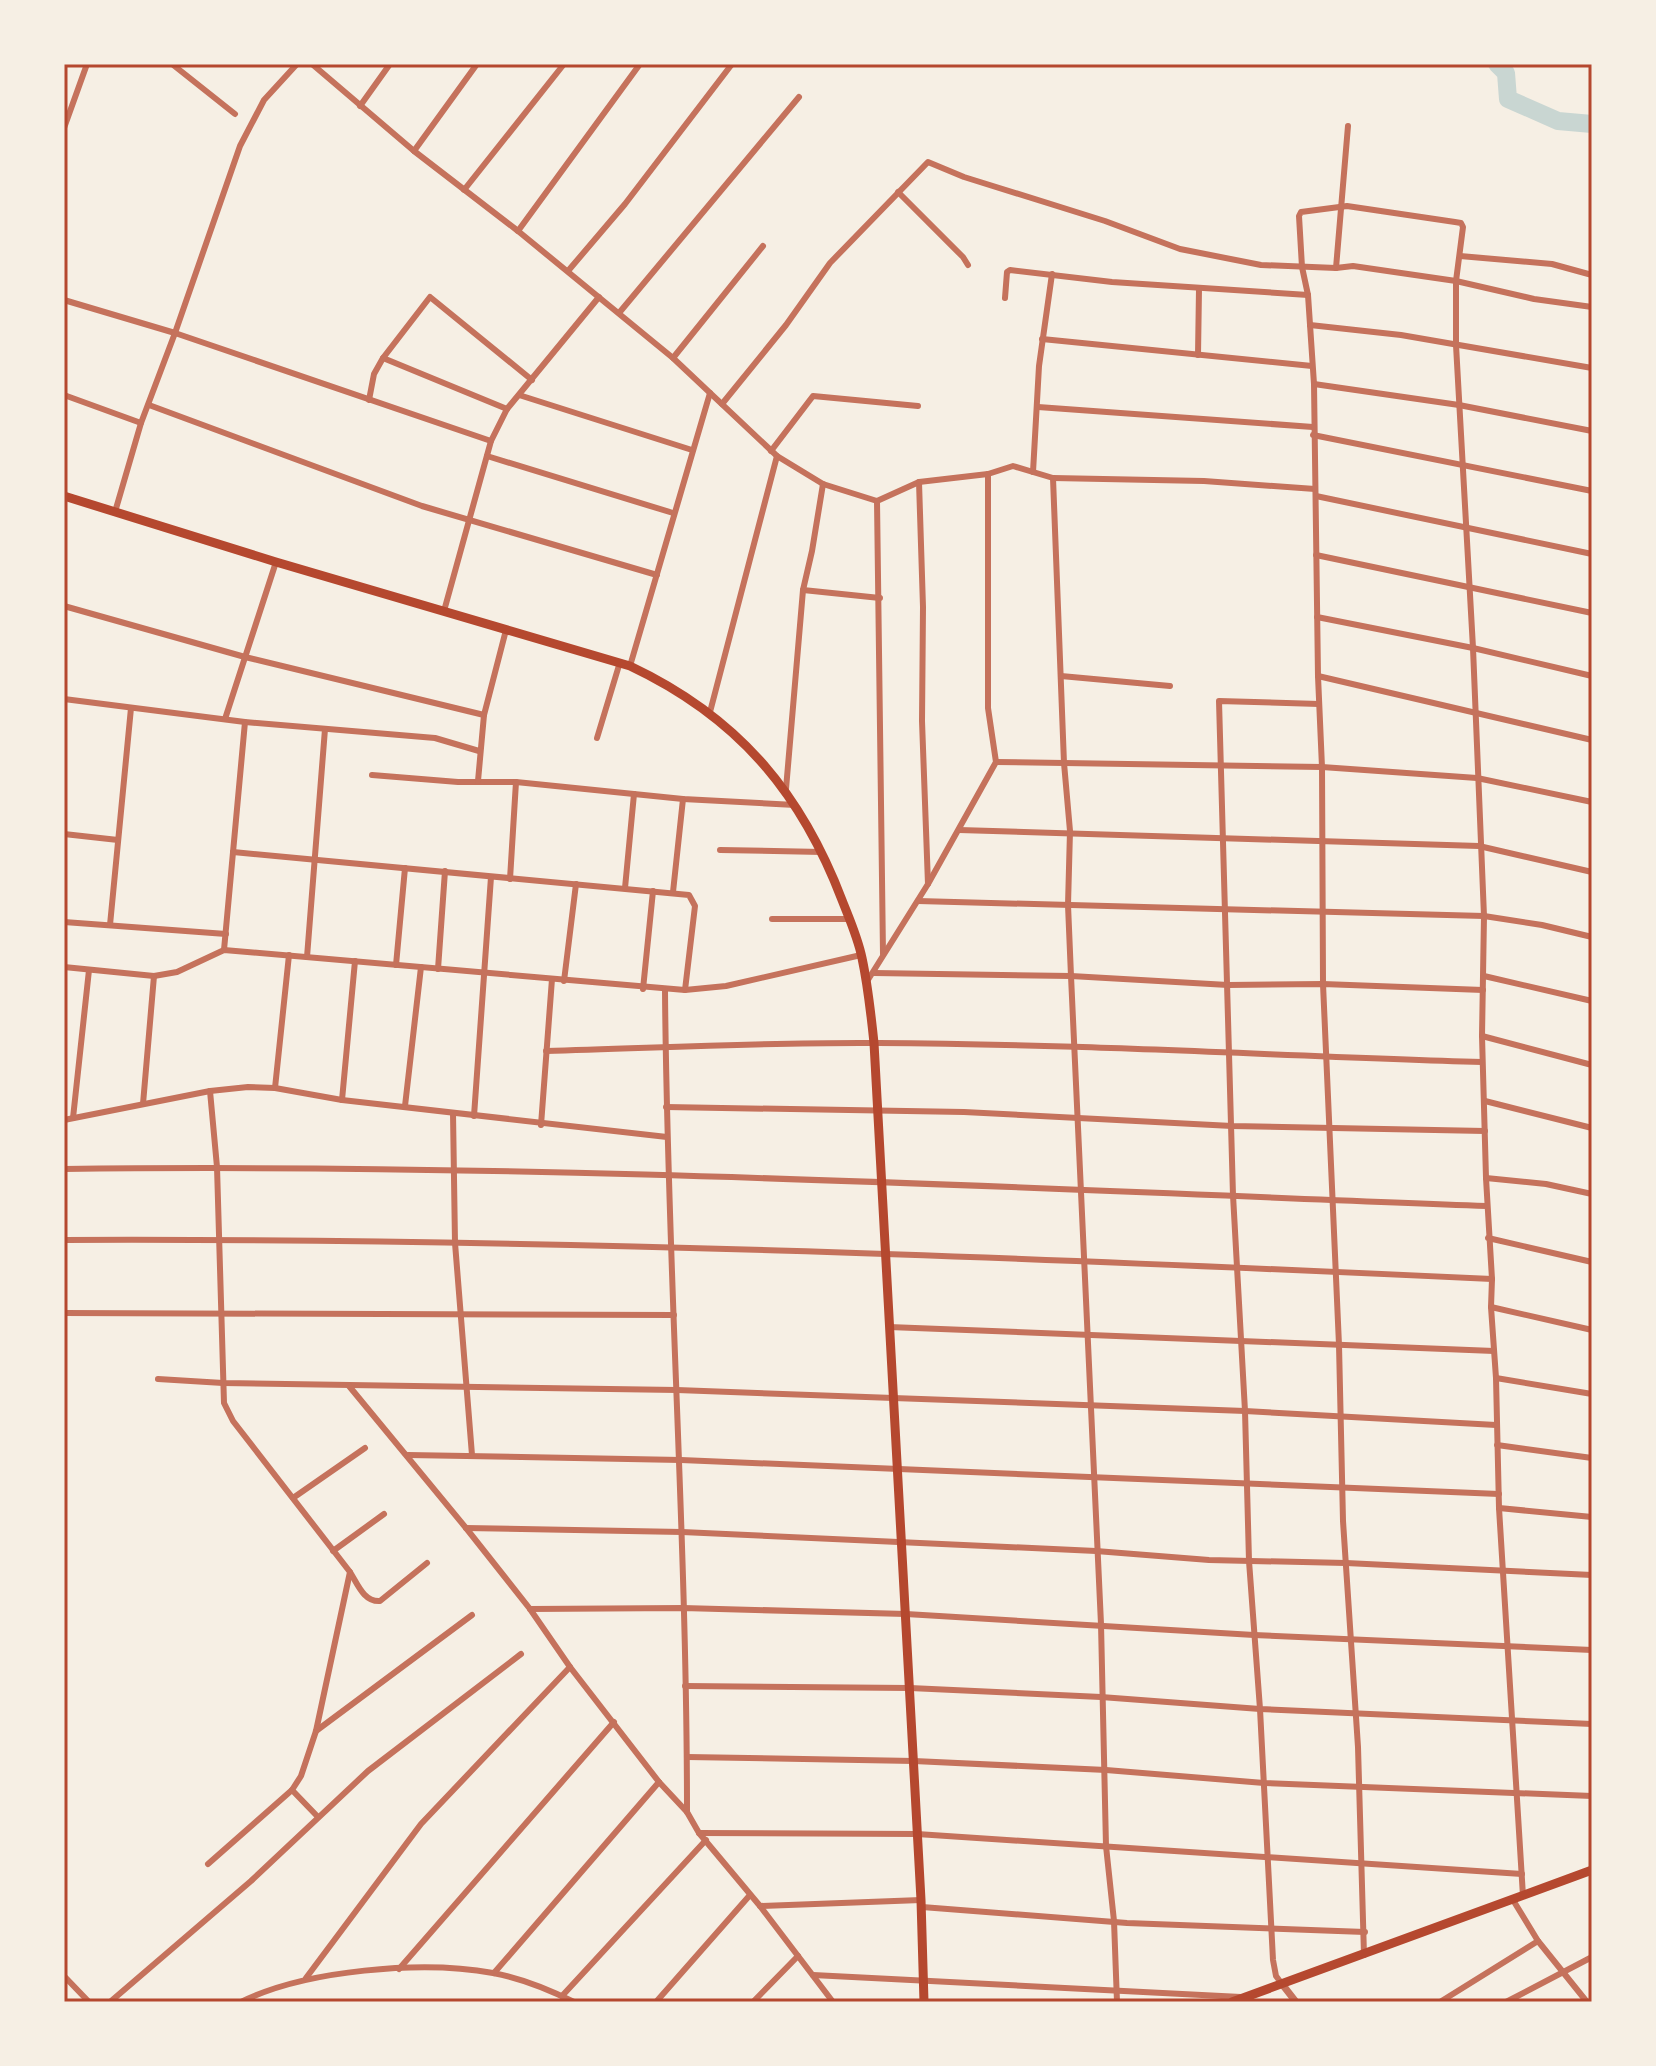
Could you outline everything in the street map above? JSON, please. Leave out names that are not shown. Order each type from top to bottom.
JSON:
[{"type":"main road","points":[[64,496],[276,562],[625,664],[676,690],[710,712],[751,750],[786,789],[822,852],[861,955],[874,1043],[922,1904],[924,2002]]},
{"type":"main road","points":[[1232,2002],[1592,1870]]},
{"type":"street","points":[[64,128],[87,64]]},
{"type":"street","points":[[172,64],[235,114]]},
{"type":"street","points":[[115,512],[141,423],[240,146],[264,100],[297,64]]},
{"type":"street","points":[[312,64],[414,151],[518,231],[673,358],[774,454],[823,484],[877,501],[919,482],[988,474],[1013,466],[1053,478],[1204,481],[1316,492],[1592,554]]},
{"type":"street","points":[[360,106],[390,64]]},
{"type":"street","points":[[414,151],[477,64]]},
{"type":"street","points":[[464,190],[564,64]]},
{"type":"street","points":[[518,231],[640,64]]},
{"type":"street","points":[[568,271],[625,204],[732,64]]},
{"type":"street","points":[[619,313],[799,97]]},
{"type":"street","points":[[1336,268],[1348,126]]},
{"type":"street","points":[[722,404],[786,325],[830,263],[925,164],[932,163],[964,177],[1105,221],[1180,249],[1261,265],[1353,266],[1456,281],[1534,299],[1592,307]]},
{"type":"street","points":[[898,192],[968,265]]},
{"type":"street","points":[[1364,1955],[1323,984],[1314,384],[1308,295],[1302,267],[1301,212],[1339,207],[1461,223],[1463,227],[1456,281],[1456,345],[1484,916],[1482,1062],[1488,1238],[1499,1508],[1522,1874],[1518,1898],[1538,1941],[1587,2002]]},
{"type":"street","points":[[673,358],[763,246]]},
{"type":"street","points":[[1460,256],[1552,264],[1592,275]]},
{"type":"street","points":[[1005,298],[1008,270],[1199,289],[1308,295]]},
{"type":"street","points":[[1033,472],[1042,339],[1052,274]]},
{"type":"street","points":[[1198,355],[1199,289]]},
{"type":"street","points":[[369,400],[374,374],[383,358],[428,297],[432,297],[532,380]]},
{"type":"street","points":[[444,611],[491,441],[507,409],[599,297]]},
{"type":"street","points":[[64,300],[175,333],[491,441]]},
{"type":"street","points":[[1310,325],[1401,335],[1592,368]]},
{"type":"street","points":[[1042,339],[1312,366]]},
{"type":"street","points":[[1592,346],[1592,419]]},
{"type":"street","points":[[383,358],[507,409]]},
{"type":"street","points":[[1314,384],[1459,405],[1592,431]]},
{"type":"street","points":[[597,738],[657,575],[710,393]]},
{"type":"street","points":[[64,395],[141,423]]},
{"type":"street","points":[[519,395],[692,450]]},
{"type":"street","points":[[710,712],[774,454],[813,396],[918,406]]},
{"type":"street","points":[[149,405],[468,520],[657,575]]},
{"type":"street","points":[[1038,407],[1313,431],[1592,490],[1592,567]]},
{"type":"street","points":[[487,456],[673,513]]},
{"type":"street","points":[[866,983],[928,884],[996,762],[988,708],[988,474]]},
{"type":"street","points":[[1053,478],[1064,763],[1070,831],[1068,905],[1073,1046],[1101,1624],[1106,1846],[1114,1921],[1117,2002]]},
{"type":"street","points":[[919,482],[923,607],[922,750],[928,884]]},
{"type":"street","points":[[786,789],[803,590],[823,484]]},
{"type":"street","points":[[877,501],[883,955]]},
{"type":"street","points":[[1316,555],[1592,613]]},
{"type":"street","points":[[225,719],[276,562]]},
{"type":"street","points":[[803,590],[880,598]]},
{"type":"street","points":[[64,606],[245,657],[484,715]]},
{"type":"street","points":[[1317,617],[1473,648],[1592,676]]},
{"type":"street","points":[[478,781],[484,715],[506,630]]},
{"type":"street","points":[[1061,676],[1170,686]]},
{"type":"street","points":[[1318,676],[1592,740]]},
{"type":"street","points":[[64,699],[245,722],[435,738],[479,751]]},
{"type":"street","points":[[1296,2002],[1276,1976],[1273,1960],[1249,1561],[1245,1411],[1233,1195],[1219,701],[1319,704]]},
{"type":"street","points":[[110,925],[131,708]]},
{"type":"street","points":[[224,950],[245,722]]},
{"type":"street","points":[[307,957],[325,729]]},
{"type":"street","points":[[996,762],[1322,767],[1477,778],[1592,802]]},
{"type":"street","points":[[372,775],[458,782],[516,782],[683,799],[795,805]]},
{"type":"street","points":[[510,879],[516,782]]},
{"type":"street","points":[[625,888],[634,794]]},
{"type":"street","points":[[673,892],[683,799]]},
{"type":"street","points":[[959,830],[1070,831],[1479,846],[1592,872]]},
{"type":"street","points":[[64,834],[118,840]]},
{"type":"street","points":[[720,850],[822,852]]},
{"type":"street","points":[[233,852],[689,895],[694,901],[685,990]]},
{"type":"street","points":[[396,965],[405,868]]},
{"type":"street","points":[[438,969],[445,871]]},
{"type":"street","points":[[474,1116],[491,877]]},
{"type":"street","points":[[564,981],[576,884]]},
{"type":"street","points":[[643,989],[653,891]]},
{"type":"street","points":[[918,901],[1484,916],[1592,937]]},
{"type":"street","points":[[772,919],[849,919]]},
{"type":"street","points":[[64,922],[226,934]]},
{"type":"street","points":[[64,967],[154,976],[177,972],[224,950],[643,989],[685,990],[726,986],[861,955]]},
{"type":"street","points":[[275,1088],[289,955]]},
{"type":"street","points":[[342,1100],[355,961]]},
{"type":"street","points":[[405,1106],[421,967]]},
{"type":"street","points":[[73,1118],[89,970]]},
{"type":"street","points":[[874,973],[1071,976],[1228,985],[1323,984],[1483,990]]},
{"type":"street","points":[[143,1104],[154,976]]},
{"type":"street","points":[[1484,976],[1592,1001]]},
{"type":"street","points":[[541,1125],[552,979]]},
{"type":"street","points":[[665,990],[667,1137],[681,1460],[687,1812]]},
{"type":"street","points":[[1482,1036],[1592,1065]]},
{"type":"street","points":[[546,1051],[874,1043],[1073,1046],[1231,1055],[1482,1062]]},
{"type":"street","points":[[64,1120],[210,1091],[248,1087],[275,1088],[342,1100],[541,1125],[667,1137]]},
{"type":"street","points":[[210,1091],[217,1167],[223,1383],[228,1413],[365,1596],[374,1602],[386,1598],[427,1563]]},
{"type":"street","points":[[1485,1101],[1592,1128]]},
{"type":"street","points":[[666,1107],[964,1112],[1232,1126],[1485,1131]]},
{"type":"street","points":[[453,1113],[455,1243],[472,1455]]},
{"type":"street","points":[[64,1169],[217,1167],[669,1175],[1487,1206]]},
{"type":"street","points":[[1486,1178],[1546,1184],[1592,1194]]},
{"type":"street","points":[[1488,1238],[1592,1262]]},
{"type":"street","points":[[64,1240],[672,1245],[1083,1259],[1492,1279]]},
{"type":"street","points":[[1491,1307],[1592,1330]]},
{"type":"street","points":[[64,1313],[674,1315]]},
{"type":"street","points":[[889,1327],[1494,1351]]},
{"type":"street","points":[[1496,1378],[1592,1394]]},
{"type":"street","points":[[158,1379],[349,1386],[677,1390],[1245,1411],[1496,1425]]},
{"type":"street","points":[[349,1386],[530,1609],[570,1667],[659,1782],[687,1812],[699,1833],[760,1906],[833,2002]]},
{"type":"street","points":[[1497,1445],[1592,1458]]},
{"type":"street","points":[[293,1498],[365,1448]]},
{"type":"street","points":[[408,1455],[681,1460],[1499,1494]]},
{"type":"street","points":[[1499,1508],[1592,1517]]},
{"type":"street","points":[[333,1551],[384,1514]]},
{"type":"street","points":[[466,1528],[682,1532],[1592,1575]]},
{"type":"street","points":[[208,1864],[292,1790],[301,1776],[316,1731],[350,1572]]},
{"type":"street","points":[[530,1609],[683,1608],[906,1614],[1254,1635],[1592,1650]]},
{"type":"street","points":[[316,1731],[472,1615]]},
{"type":"street","points":[[110,2002],[251,1881],[368,1771],[521,1654]]},
{"type":"street","points":[[306,1978],[421,1824],[570,1667]]},
{"type":"street","points":[[685,1686],[910,1688],[1101,1697],[1260,1709],[1592,1724]]},
{"type":"street","points":[[399,1969],[614,1722]]},
{"type":"street","points":[[687,1757],[914,1761],[1106,1770],[1264,1783],[1592,1796]]},
{"type":"street","points":[[493,1973],[659,1782]]},
{"type":"street","points":[[292,1790],[318,1817]]},
{"type":"street","points":[[699,1833],[917,1834],[1522,1874]]},
{"type":"street","points":[[562,1996],[706,1840]]},
{"type":"street","points":[[656,2002],[750,1895]]},
{"type":"street","points":[[760,1906],[922,1904],[1208,1927],[1365,1932]]},
{"type":"street","points":[[1440,2002],[1538,1941]]},
{"type":"street","points":[[753,2002],[798,1956]]},
{"type":"street","points":[[1506,2002],[1592,1957]]},
{"type":"street","points":[[241,2002],[306,1978],[399,1969],[448,1968],[493,1973],[574,2002]]},
{"type":"street","points":[[813,1975],[1244,1998]]},
{"type":"street","points":[[64,1976],[89,2002]]},
{"type":"waterway","points":[[1497,64],[1506,73],[1508,99],[1558,121],[1592,124]]}]
